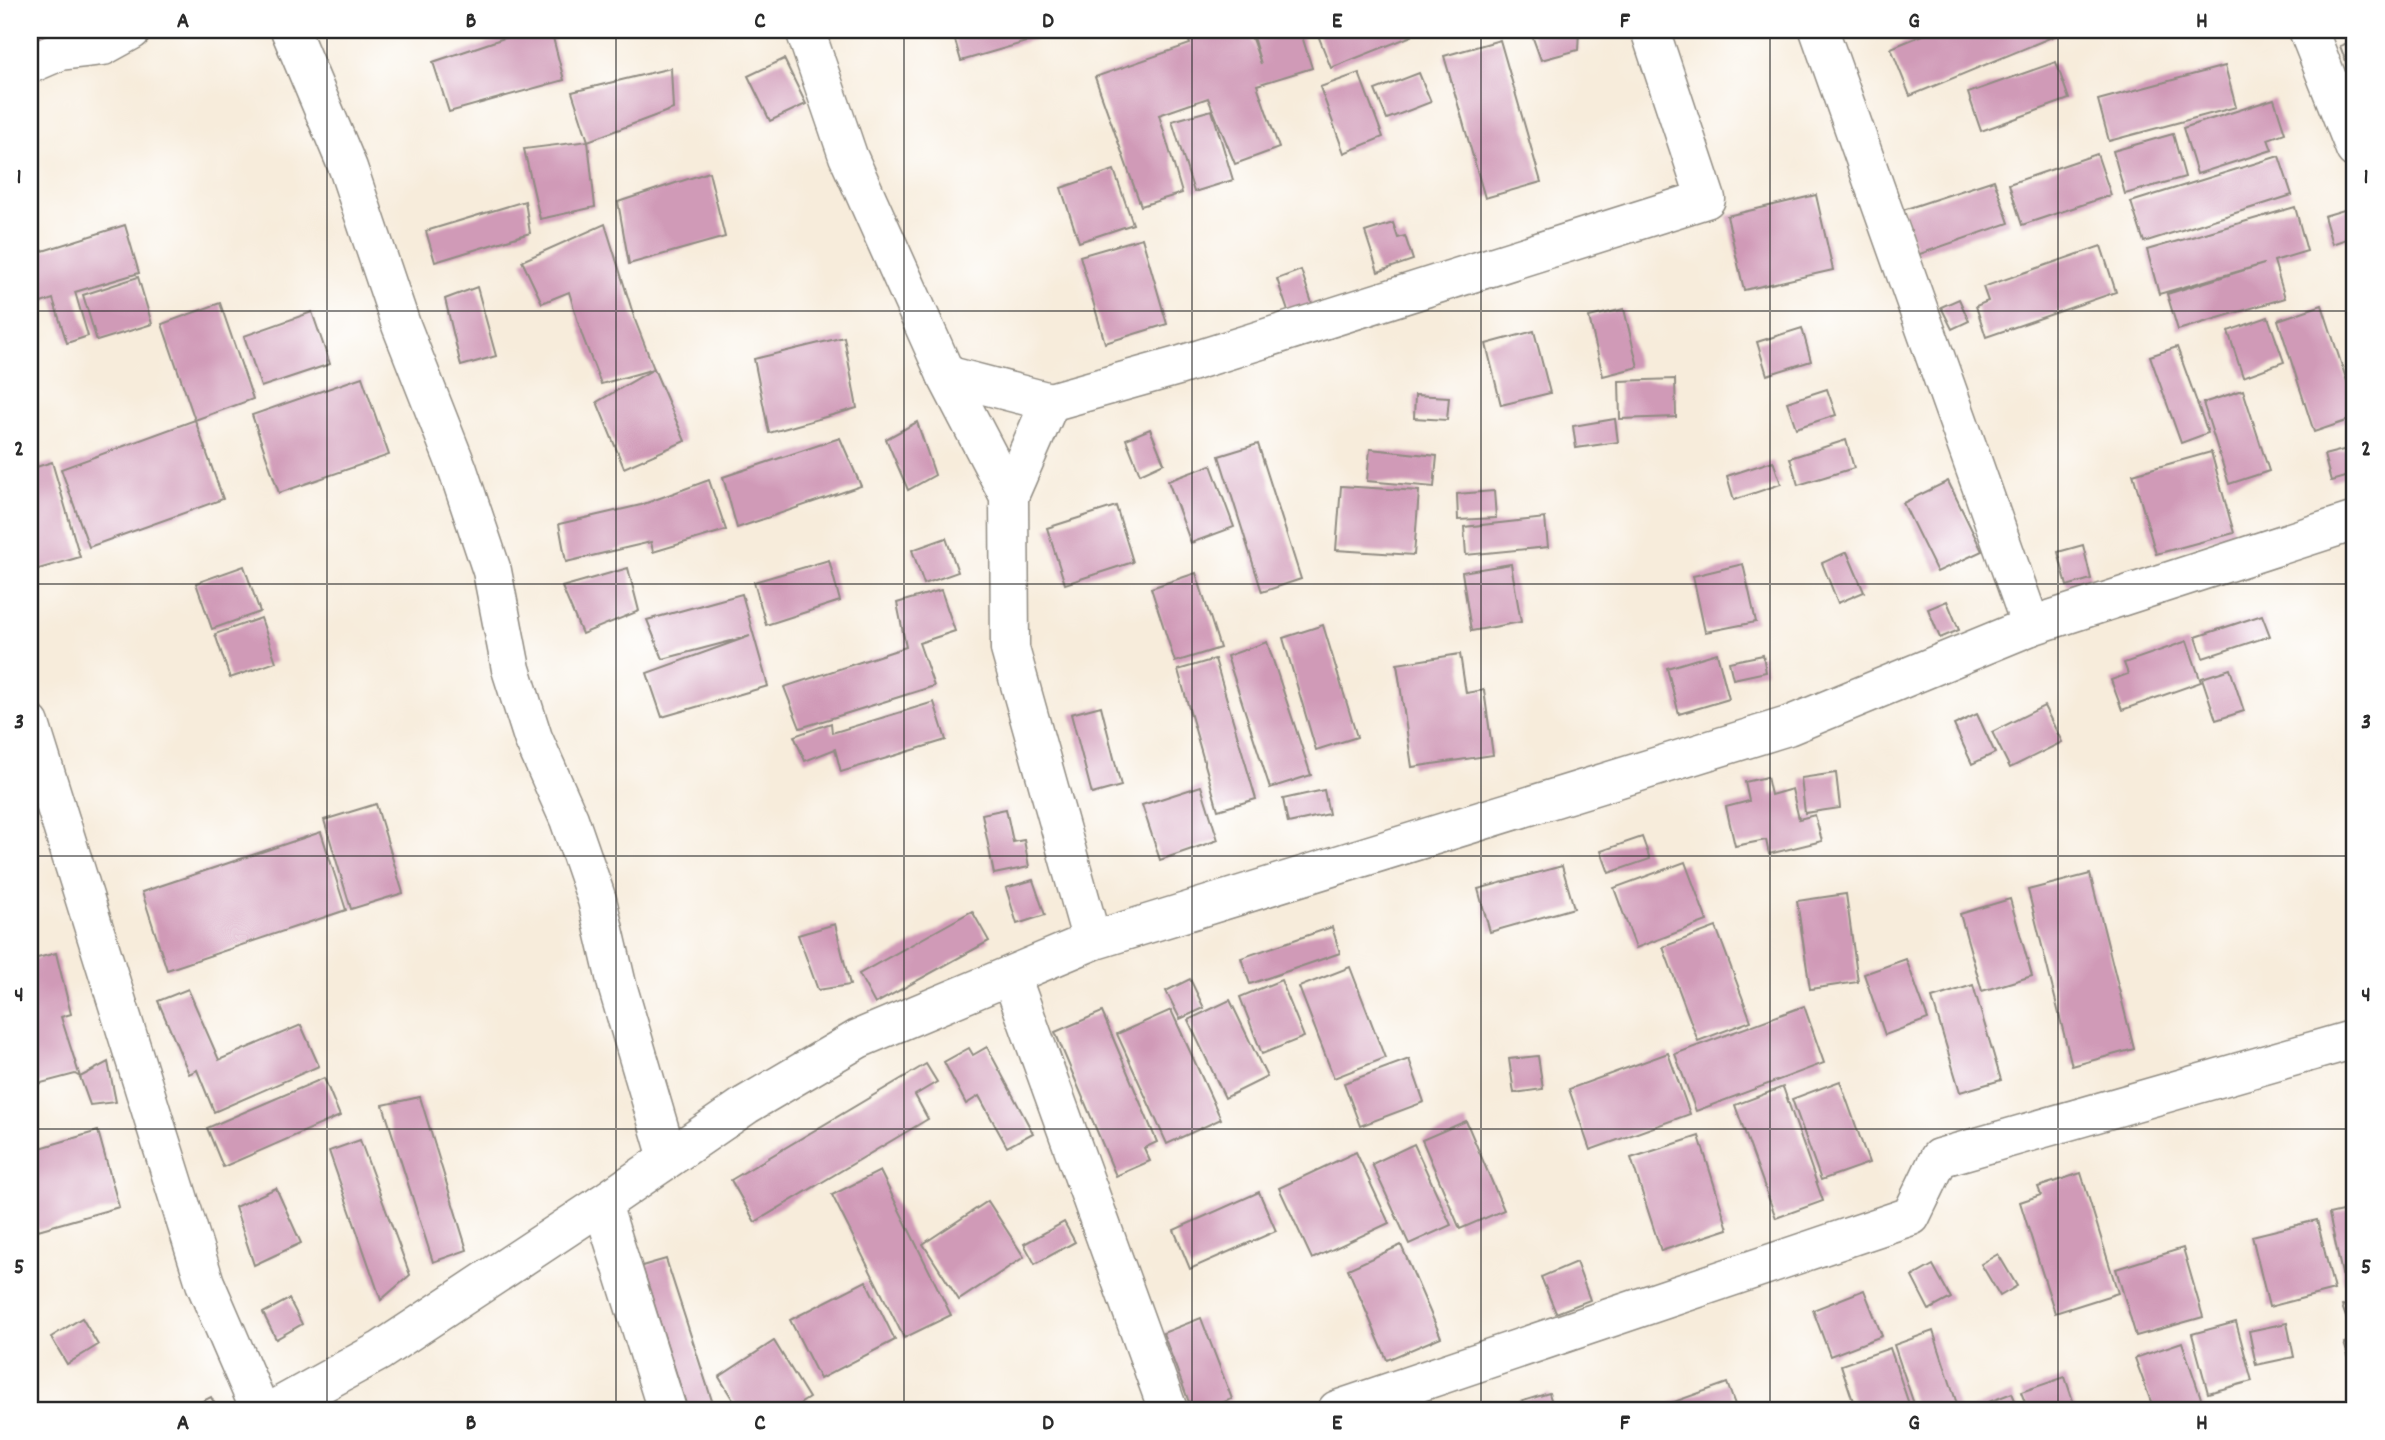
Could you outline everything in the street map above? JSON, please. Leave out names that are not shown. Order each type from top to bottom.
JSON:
[{"type":"street","points":[[30,64],[60,51],[103,46],[132,30]]},
{"type":"street","points":[[289,30],[348,168],[401,325],[458,470],[492,572],[511,669],[533,738],[569,819],[597,900],[617,985],[668,1158]]},
{"type":"street","points":[[805,30],[848,156],[946,375],[1009,496]]},
{"type":"street","points":[[946,375],[1050,402],[1178,366],[1706,199],[1650,30]]},
{"type":"street","points":[[1819,30],[2031,626]]},
{"type":"street","points":[[2308,30],[2355,149]]},
{"type":"street","points":[[1050,402],[1009,496],[1010,649],[1092,941]]},
{"type":"street","points":[[272,1410],[380,1351],[746,1105],[858,1039],[1092,941],[1788,726],[2031,626],[2355,521]]},
{"type":"street","points":[[30,724],[41,800],[205,1283],[260,1410]]},
{"type":"street","points":[[1011,976],[1168,1410]]},
{"type":"street","points":[[1337,1410],[1911,1216],[1939,1158],[2355,1039]]},
{"type":"street","points":[[602,1204],[667,1410]]},
{"type":"building","points":[[30,30],[63,30],[67,43],[30,54]]},
{"type":"building","points":[[528,30],[551,30],[564,80],[449,112],[433,62]]},
{"type":"building","points":[[952,30],[1041,30],[1043,37],[961,61]]},
{"type":"building","points":[[1185,30],[1249,30],[1261,64],[1251,30],[1300,30],[1312,68],[1257,85],[1279,148],[1235,164],[1208,98],[1159,115],[1182,193],[1141,206],[1095,77],[1190,44]]},
{"type":"building","points":[[1316,30],[1410,30],[1412,36],[1331,68]]},
{"type":"building","points":[[1530,30],[1579,30],[1578,50],[1541,60]]},
{"type":"building","points":[[1935,30],[2055,30],[2057,35],[1910,96],[1891,48]]},
{"type":"building","points":[[1500,40],[1541,182],[1485,198],[1444,56]]},
{"type":"building","points":[[2355,40],[2355,73],[2351,74],[2340,46]]},
{"type":"building","points":[[784,59],[806,104],[770,121],[748,76]]},
{"type":"building","points":[[2056,62],[2069,99],[1981,131],[1968,93]]},
{"type":"building","points":[[2225,66],[2236,107],[2109,141],[2098,100]]},
{"type":"building","points":[[671,68],[673,109],[588,141],[572,92]]},
{"type":"building","points":[[1359,73],[1383,137],[1344,153],[1320,87]]},
{"type":"building","points":[[1419,73],[1431,102],[1387,119],[1375,90]]},
{"type":"building","points":[[2274,99],[2285,133],[2268,139],[2272,150],[2197,174],[2183,128]]},
{"type":"building","points":[[1212,110],[1233,180],[1194,192],[1172,121]]},
{"type":"building","points":[[2173,134],[2185,177],[2125,194],[2113,151]]},
{"type":"building","points":[[588,141],[595,207],[540,219],[524,149]]},
{"type":"building","points":[[2097,154],[2111,195],[2022,225],[2009,184]]},
{"type":"building","points":[[2279,156],[2292,195],[2144,242],[2131,202]]},
{"type":"building","points":[[1114,170],[1133,224],[1079,242],[1061,188]]},
{"type":"building","points":[[709,172],[725,237],[629,264],[618,202]]},
{"type":"building","points":[[1994,180],[2009,223],[1917,255],[1903,210]]},
{"type":"building","points":[[1816,195],[1833,270],[1744,290],[1727,216]]},
{"type":"building","points":[[525,201],[530,233],[435,262],[426,231]]},
{"type":"building","points":[[2295,207],[2307,251],[2274,261],[2285,298],[2178,330],[2167,294],[2264,264],[2159,294],[2147,250]]},
{"type":"building","points":[[2354,207],[2355,236],[2332,244],[2324,216]]},
{"type":"building","points":[[1393,223],[1398,238],[1405,236],[1413,260],[1378,272],[1365,232]]},
{"type":"building","points":[[605,224],[635,320],[654,369],[601,384],[569,292],[542,303],[522,261]]},
{"type":"building","points":[[125,225],[139,273],[75,292],[88,336],[67,343],[53,299],[35,305],[30,287],[30,255]]},
{"type":"building","points":[[1142,238],[1167,324],[1105,343],[1080,256]]},
{"type":"building","points":[[2101,246],[2116,292],[1986,337],[1976,306],[1988,301],[1983,287]]},
{"type":"building","points":[[1301,270],[1313,306],[1289,314],[1277,279]]},
{"type":"building","points":[[138,277],[152,324],[97,341],[83,295]]},
{"type":"building","points":[[477,287],[496,356],[461,366],[445,299]]},
{"type":"building","points":[[1959,299],[1969,321],[1952,329],[1941,307]]},
{"type":"building","points":[[220,303],[253,399],[195,420],[162,324]]},
{"type":"building","points":[[2322,305],[2355,406],[2355,418],[2314,432],[2278,320]]},
{"type":"building","points":[[1624,309],[1638,367],[1603,376],[1589,317]]},
{"type":"building","points":[[312,312],[330,364],[261,387],[244,336]]},
{"type":"building","points":[[2268,317],[2284,362],[2243,377],[2228,331]]},
{"type":"building","points":[[1802,328],[1811,361],[1767,375],[1757,342]]},
{"type":"building","points":[[1534,331],[1550,393],[1501,405],[1486,344]]},
{"type":"building","points":[[844,337],[857,408],[769,433],[754,359]]},
{"type":"building","points":[[2177,347],[2208,433],[2181,443],[2150,356]]},
{"type":"building","points":[[654,369],[685,441],[624,468],[597,402]]},
{"type":"building","points":[[362,377],[389,455],[279,493],[252,415]]},
{"type":"building","points":[[1675,379],[1676,417],[1620,419],[1619,381]]},
{"type":"building","points":[[1827,389],[1836,415],[1796,428],[1787,402]]},
{"type":"building","points":[[2243,390],[2269,471],[2229,484],[2203,403]]},
{"type":"building","points":[[1415,395],[1449,397],[1447,420],[1414,418]]},
{"type":"building","points":[[1615,419],[1618,442],[1576,448],[1573,426]]},
{"type":"building","points":[[195,420],[223,499],[89,547],[61,469]]},
{"type":"building","points":[[917,422],[935,475],[908,490],[886,439]]},
{"type":"building","points":[[1150,429],[1164,463],[1140,474],[1126,439]]},
{"type":"building","points":[[840,438],[861,486],[737,528],[723,477]]},
{"type":"building","points":[[1846,440],[1854,468],[1798,485],[1790,458]]},
{"type":"building","points":[[1258,444],[1301,579],[1262,592],[1219,456]]},
{"type":"building","points":[[2351,448],[2355,474],[2331,481],[2324,455]]},
{"type":"building","points":[[1370,449],[1437,456],[1434,487],[1367,481]]},
{"type":"building","points":[[2211,452],[2234,533],[2156,554],[2133,474]]},
{"type":"building","points":[[1773,461],[1781,484],[1734,500],[1727,476]]},
{"type":"building","points":[[52,462],[80,557],[35,570],[30,554],[30,469]]},
{"type":"building","points":[[1211,465],[1234,527],[1191,543],[1168,481]]},
{"type":"building","points":[[709,480],[726,530],[653,552],[651,542],[566,562],[559,524],[641,505]]},
{"type":"building","points":[[1948,481],[1982,551],[1937,572],[1903,503]]},
{"type":"building","points":[[1341,486],[1419,491],[1414,555],[1336,550]]},
{"type":"building","points":[[1494,491],[1496,518],[1458,520],[1457,494]]},
{"type":"building","points":[[1116,506],[1133,562],[1065,584],[1047,528]]},
{"type":"building","points":[[1545,518],[1548,547],[1466,555],[1464,527]]},
{"type":"building","points":[[946,538],[958,572],[924,584],[912,550]]},
{"type":"building","points":[[2083,545],[2091,579],[2067,586],[2058,552]]},
{"type":"building","points":[[1847,552],[1864,592],[1838,603],[1822,563]]},
{"type":"building","points":[[829,560],[840,601],[766,625],[754,582]]},
{"type":"building","points":[[1511,564],[1521,622],[1471,631],[1462,572]]},
{"type":"building","points":[[1743,564],[1756,622],[1705,632],[1693,576]]},
{"type":"building","points":[[244,566],[260,612],[212,629],[196,583]]},
{"type":"building","points":[[628,568],[639,611],[582,634],[562,587]]},
{"type":"building","points":[[1196,573],[1220,648],[1175,662],[1151,588]]},
{"type":"building","points":[[941,590],[955,631],[919,643],[934,686],[800,728],[784,687],[906,647],[897,603]]},
{"type":"building","points":[[742,594],[768,686],[662,717],[647,673],[750,636],[663,659],[647,620]]},
{"type":"building","points":[[1947,601],[1959,630],[1940,638],[1928,609]]},
{"type":"building","points":[[2262,615],[2270,636],[2203,658],[2196,637]]},
{"type":"building","points":[[261,618],[276,662],[230,678],[215,634]]},
{"type":"building","points":[[1323,625],[1357,737],[1316,750],[1283,638]]},
{"type":"building","points":[[2187,641],[2201,682],[2122,710],[2111,680],[2128,674],[2124,663]]},
{"type":"building","points":[[1267,642],[1311,775],[1270,788],[1227,656]]},
{"type":"building","points":[[1717,653],[1729,699],[1679,714],[1667,668]]},
{"type":"building","points":[[1460,654],[1466,693],[1484,690],[1493,755],[1412,767],[1397,664]]},
{"type":"building","points":[[1763,655],[1766,672],[1733,679],[1729,662]]},
{"type":"building","points":[[1215,659],[1256,799],[1218,810],[1178,670]]},
{"type":"building","points":[[2230,669],[2244,711],[2216,720],[2202,678]]},
{"type":"building","points":[[934,702],[946,740],[841,772],[835,749],[805,761],[794,736],[831,723],[832,733]]},
{"type":"building","points":[[1101,706],[1121,786],[1092,794],[1071,714]]},
{"type":"building","points":[[2044,706],[2062,742],[2010,768],[1992,732]]},
{"type":"building","points":[[1977,714],[1995,753],[1972,764],[1954,725]]},
{"type":"building","points":[[1836,773],[1840,808],[1805,813],[1801,778]]},
{"type":"building","points":[[1767,777],[1771,795],[1792,789],[1799,819],[1815,815],[1822,841],[1769,854],[1766,840],[1735,846],[1726,807],[1749,801],[1745,782]]},
{"type":"building","points":[[1201,786],[1218,840],[1160,860],[1142,805]]},
{"type":"building","points":[[1324,790],[1329,814],[1288,823],[1283,799]]},
{"type":"building","points":[[376,804],[403,893],[351,909],[324,820]]},
{"type":"building","points":[[1006,809],[1013,842],[1024,840],[1029,867],[994,874],[982,814]]},
{"type":"building","points":[[321,832],[346,910],[167,970],[142,892]]},
{"type":"building","points":[[1642,837],[1650,859],[1609,873],[1601,851]]},
{"type":"building","points":[[1685,862],[1707,921],[1636,948],[1614,888]]},
{"type":"building","points":[[1562,866],[1574,908],[1490,932],[1478,889]]},
{"type":"building","points":[[2090,874],[2134,1049],[2072,1066],[2028,890]]},
{"type":"building","points":[[1033,880],[1045,915],[1017,924],[1006,888]]},
{"type":"building","points":[[1846,894],[1858,982],[1810,989],[1797,901]]},
{"type":"building","points":[[2010,899],[2032,976],[1982,991],[1960,914]]},
{"type":"building","points":[[972,911],[989,941],[875,1004],[859,974]]},
{"type":"building","points":[[835,924],[850,985],[818,990],[798,935]]},
{"type":"building","points":[[1332,927],[1340,953],[1250,984],[1241,958]]},
{"type":"building","points":[[1716,927],[1751,1021],[1698,1041],[1663,947]]},
{"type":"building","points":[[56,953],[71,1014],[61,1017],[80,1077],[75,1074],[30,1086],[30,960]]},
{"type":"building","points":[[1906,959],[1928,1019],[1885,1035],[1864,974]]},
{"type":"building","points":[[1350,967],[1385,1058],[1334,1078],[1299,987]]},
{"type":"building","points":[[1190,979],[1204,1008],[1180,1019],[1166,991]]},
{"type":"building","points":[[1281,980],[1304,1037],[1262,1054],[1240,997]]},
{"type":"building","points":[[1973,985],[2001,1080],[1960,1092],[1932,998]]},
{"type":"building","points":[[188,989],[219,1060],[301,1025],[319,1066],[214,1112],[197,1070],[189,1074],[158,1001]]},
{"type":"building","points":[[1230,1000],[1267,1077],[1225,1098],[1188,1020]]},
{"type":"building","points":[[1804,1006],[1824,1063],[1696,1111],[1675,1054]]},
{"type":"building","points":[[1171,1010],[1221,1119],[1167,1144],[1117,1034]]},
{"type":"building","points":[[1102,1012],[1157,1142],[1144,1148],[1150,1161],[1116,1176],[1055,1032]]},
{"type":"building","points":[[987,1047],[1033,1133],[1007,1147],[979,1096],[966,1104],[944,1062],[969,1048],[973,1055]]},
{"type":"building","points":[[1668,1053],[1690,1114],[1590,1150],[1569,1089]]},
{"type":"building","points":[[1538,1056],[1543,1089],[1514,1093],[1509,1059]]},
{"type":"building","points":[[1409,1059],[1424,1102],[1360,1126],[1344,1083]]},
{"type":"building","points":[[108,1062],[116,1102],[90,1105],[80,1077]]},
{"type":"building","points":[[926,1064],[937,1082],[915,1095],[928,1119],[755,1222],[731,1180]]},
{"type":"building","points":[[324,1078],[340,1116],[223,1167],[207,1128]]},
{"type":"building","points":[[1840,1081],[1869,1163],[1821,1180],[1792,1099]]},
{"type":"building","points":[[1783,1087],[1823,1201],[1776,1218],[1735,1105]]},
{"type":"building","points":[[420,1097],[467,1250],[433,1262],[383,1105]]},
{"type":"building","points":[[1466,1121],[1504,1210],[1460,1229],[1422,1140]]},
{"type":"building","points":[[98,1131],[119,1207],[38,1230],[30,1202],[30,1151]]},
{"type":"building","points":[[1699,1136],[1728,1229],[1661,1251],[1631,1158]]},
{"type":"building","points":[[360,1140],[410,1275],[381,1300],[329,1151]]},
{"type":"building","points":[[1414,1144],[1451,1225],[1409,1244],[1372,1164]]},
{"type":"building","points":[[1356,1152],[1389,1223],[1312,1259],[1279,1188]]},
{"type":"building","points":[[880,1171],[951,1315],[904,1338],[832,1195]]},
{"type":"building","points":[[2081,1173],[2118,1293],[2055,1313],[2020,1202],[2041,1195],[2038,1187]]},
{"type":"building","points":[[276,1188],[301,1243],[254,1265],[235,1207]]},
{"type":"building","points":[[1259,1192],[1276,1231],[1190,1269],[1174,1230]]},
{"type":"building","points":[[988,1201],[1024,1257],[959,1300],[923,1244]]},
{"type":"building","points":[[2355,1208],[2355,1280],[2344,1283],[2329,1214]]},
{"type":"building","points":[[2317,1220],[2334,1290],[2269,1307],[2252,1236]]},
{"type":"building","points":[[1064,1222],[1075,1242],[1035,1264],[1024,1244]]},
{"type":"building","points":[[1401,1245],[1441,1337],[1387,1360],[1348,1269]]},
{"type":"building","points":[[2183,1248],[2203,1317],[2136,1336],[2116,1269]]},
{"type":"building","points":[[1998,1254],[2017,1286],[2000,1296],[1981,1264]]},
{"type":"building","points":[[666,1259],[715,1410],[688,1410],[642,1266]]},
{"type":"building","points":[[1576,1262],[1590,1300],[1556,1313],[1541,1277]]},
{"type":"building","points":[[1933,1265],[1951,1298],[1929,1310],[1912,1277]]},
{"type":"building","points":[[866,1281],[895,1340],[820,1379],[790,1320]]},
{"type":"building","points":[[1864,1290],[1882,1336],[1830,1356],[1813,1310]]},
{"type":"building","points":[[289,1299],[302,1324],[276,1339],[263,1313]]},
{"type":"building","points":[[2355,1301],[2355,1360],[2350,1362],[2344,1343],[2354,1339],[2342,1306]]},
{"type":"building","points":[[82,1318],[98,1345],[67,1364],[51,1337]]},
{"type":"building","points":[[1201,1318],[1232,1399],[1203,1410],[1192,1410],[1163,1333]]},
{"type":"building","points":[[2236,1322],[2252,1381],[2208,1393],[2192,1334]]},
{"type":"building","points":[[2287,1323],[2294,1357],[2256,1365],[2249,1331]]},
{"type":"building","points":[[1933,1331],[1959,1410],[1916,1410],[1894,1345]]},
{"type":"building","points":[[774,1341],[809,1398],[790,1410],[739,1410],[719,1377]]},
{"type":"building","points":[[2182,1342],[2205,1410],[2154,1410],[2135,1358]]},
{"type":"building","points":[[1890,1348],[1911,1410],[1856,1410],[1841,1365]]},
{"type":"building","points":[[2065,1377],[2076,1410],[2028,1410],[2021,1392]]},
{"type":"building","points":[[1727,1383],[1737,1410],[1674,1410],[1671,1403]]},
{"type":"building","points":[[1549,1393],[1554,1410],[1522,1410],[1520,1402]]},
{"type":"building","points":[[2012,1393],[2019,1410],[1968,1410]]},
{"type":"building","points":[[211,1397],[218,1410],[185,1410]]}]
